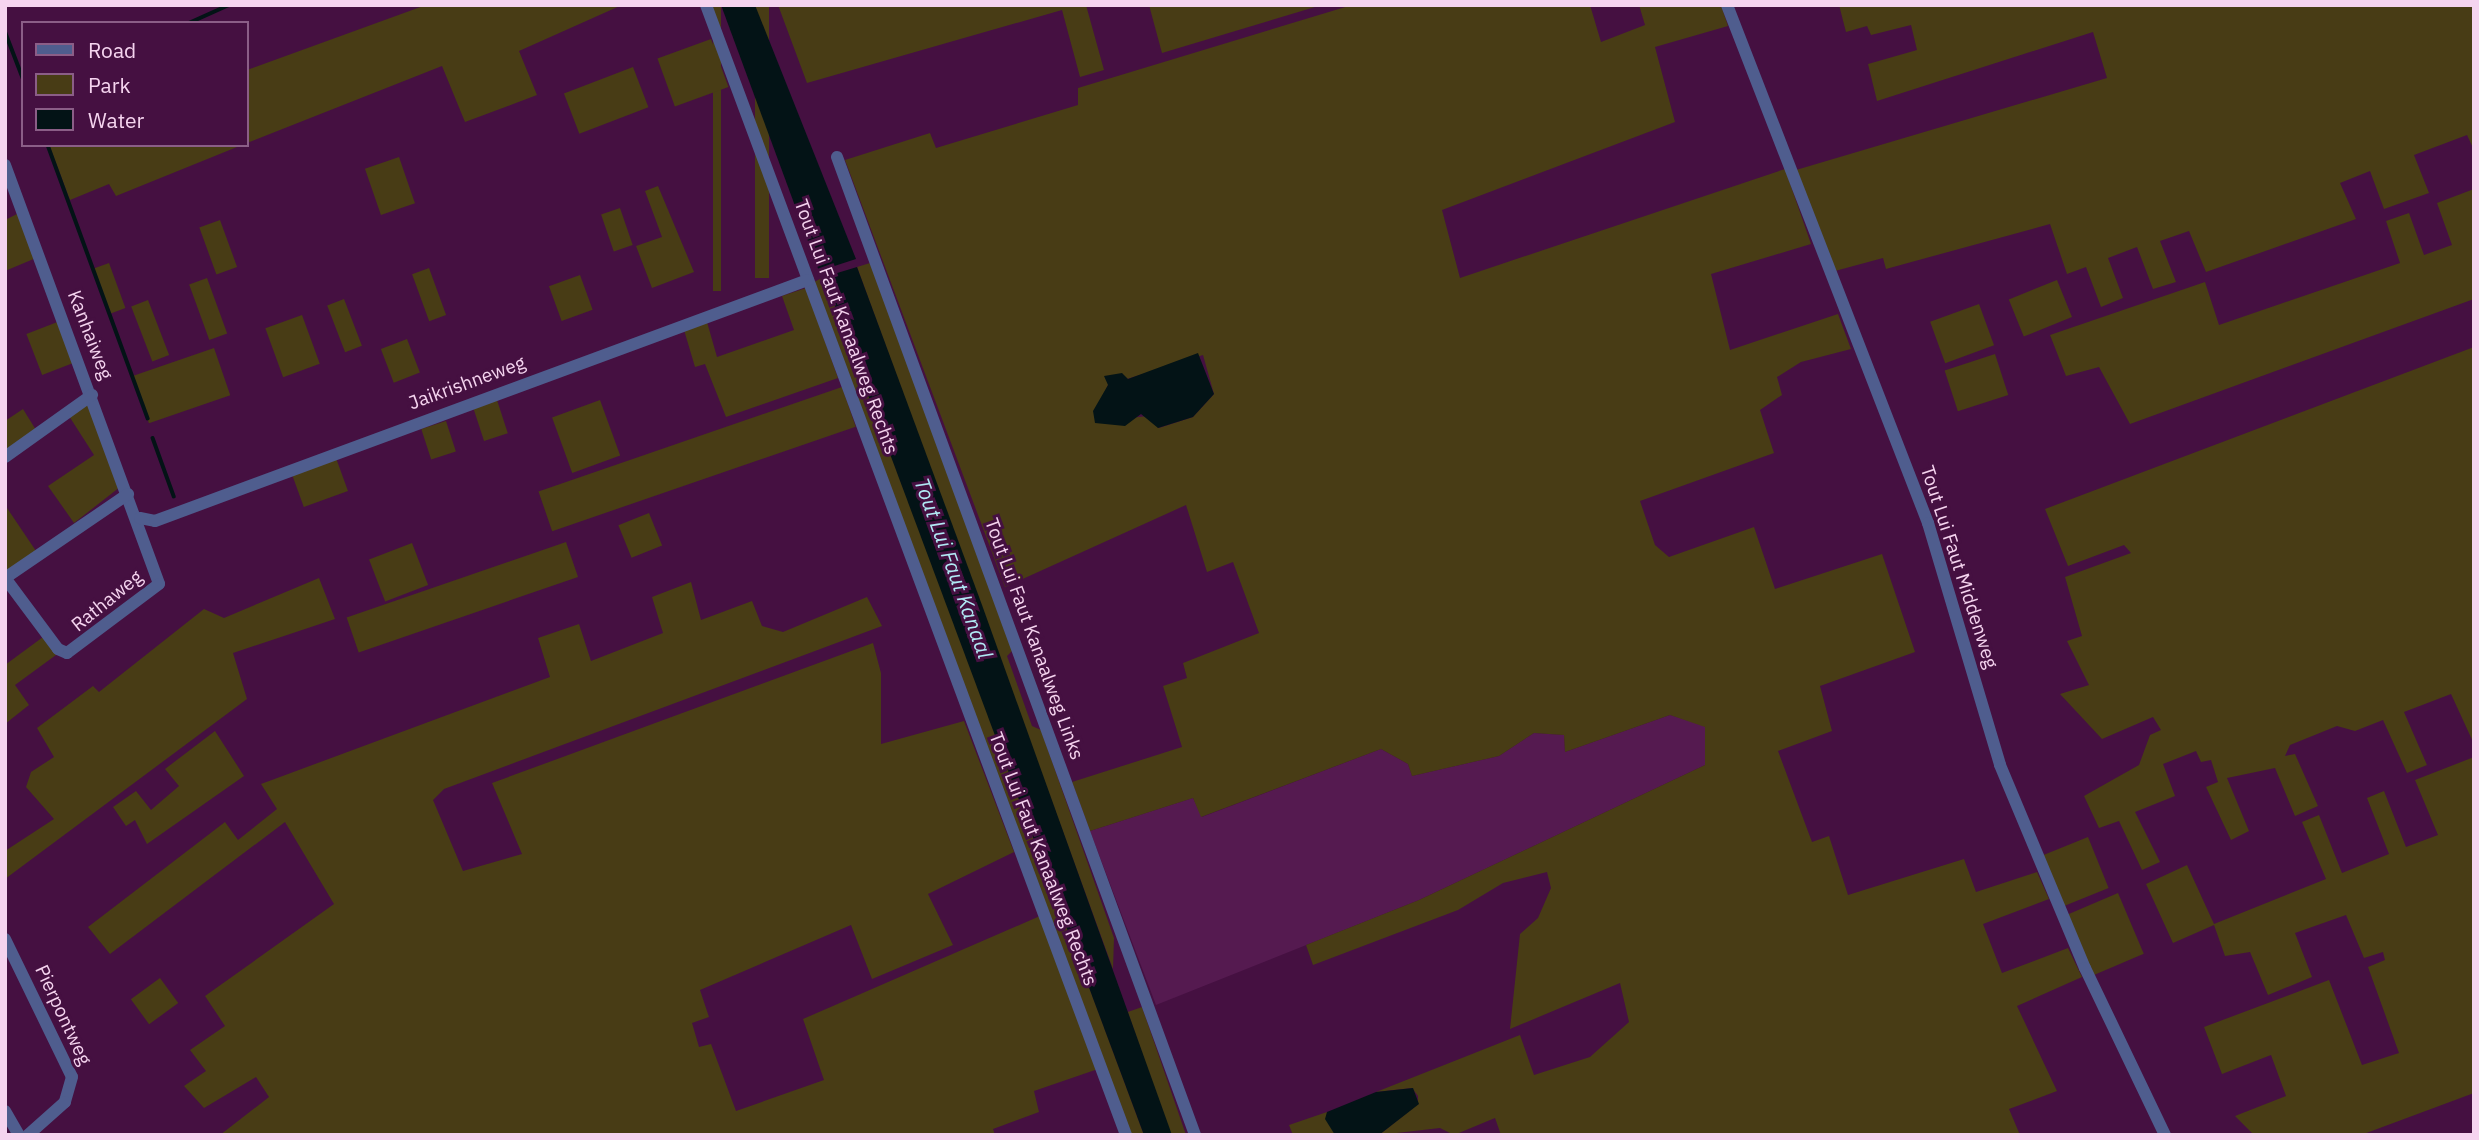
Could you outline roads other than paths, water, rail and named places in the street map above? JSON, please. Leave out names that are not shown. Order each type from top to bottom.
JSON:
[{"type":"street","name":"Tout Lui Faut Kanaalweg Rechts","points":[[706,5],[1126,1135]]},
{"type":"street","name":"Tout Lui Faut Middenweg","points":[[1727,5],[1928,523],[2000,765],[2085,968],[2165,1135]]},
{"type":"street","name":"Tout Lui Faut Kanaalweg Links","points":[[837,157],[1195,1135]]},
{"type":"street","name":"Kanhaiweg","points":[[5,164],[128,495],[140,518]]},
{"type":"street","name":"Jaikrishneweg","points":[[140,518],[155,521],[808,281]]},
{"type":"street","points":[[5,457],[92,395]]},
{"type":"street","points":[[5,578],[128,495]]},
{"type":"street","name":"Rathaweg","points":[[5,578],[58,649],[77,650],[159,584],[140,518]]},
{"type":"street","name":"Pierpontweg","points":[[5,939],[72,1077],[65,1102],[27,1135]]},
{"type":"street","points":[[5,1111],[19,1135]]},
{"type":"water","points":[[721,5],[755,5],[856,259],[819,271]]},
{"type":"water","name":"Tout Lui Faut Kanaal","points":[[857,267],[982,605],[1172,1135],[1144,1135],[824,277]]},
{"type":"water","points":[[1198,353],[1214,394],[1193,417],[1158,428],[1141,414],[1125,426],[1095,423],[1093,411],[1108,385],[1104,376],[1122,373],[1128,379]]},
{"type":"water","points":[[1413,1088],[1419,1104],[1379,1135],[1335,1135],[1325,1119],[1327,1112],[1376,1092]]},
{"type":"waterway","points":[[193,21],[229,5]]},
{"type":"waterway","points":[[5,31],[21,73]]},
{"type":"waterway","points":[[49,147],[148,418]]},
{"type":"waterway","points":[[153,438],[174,496]]}]
